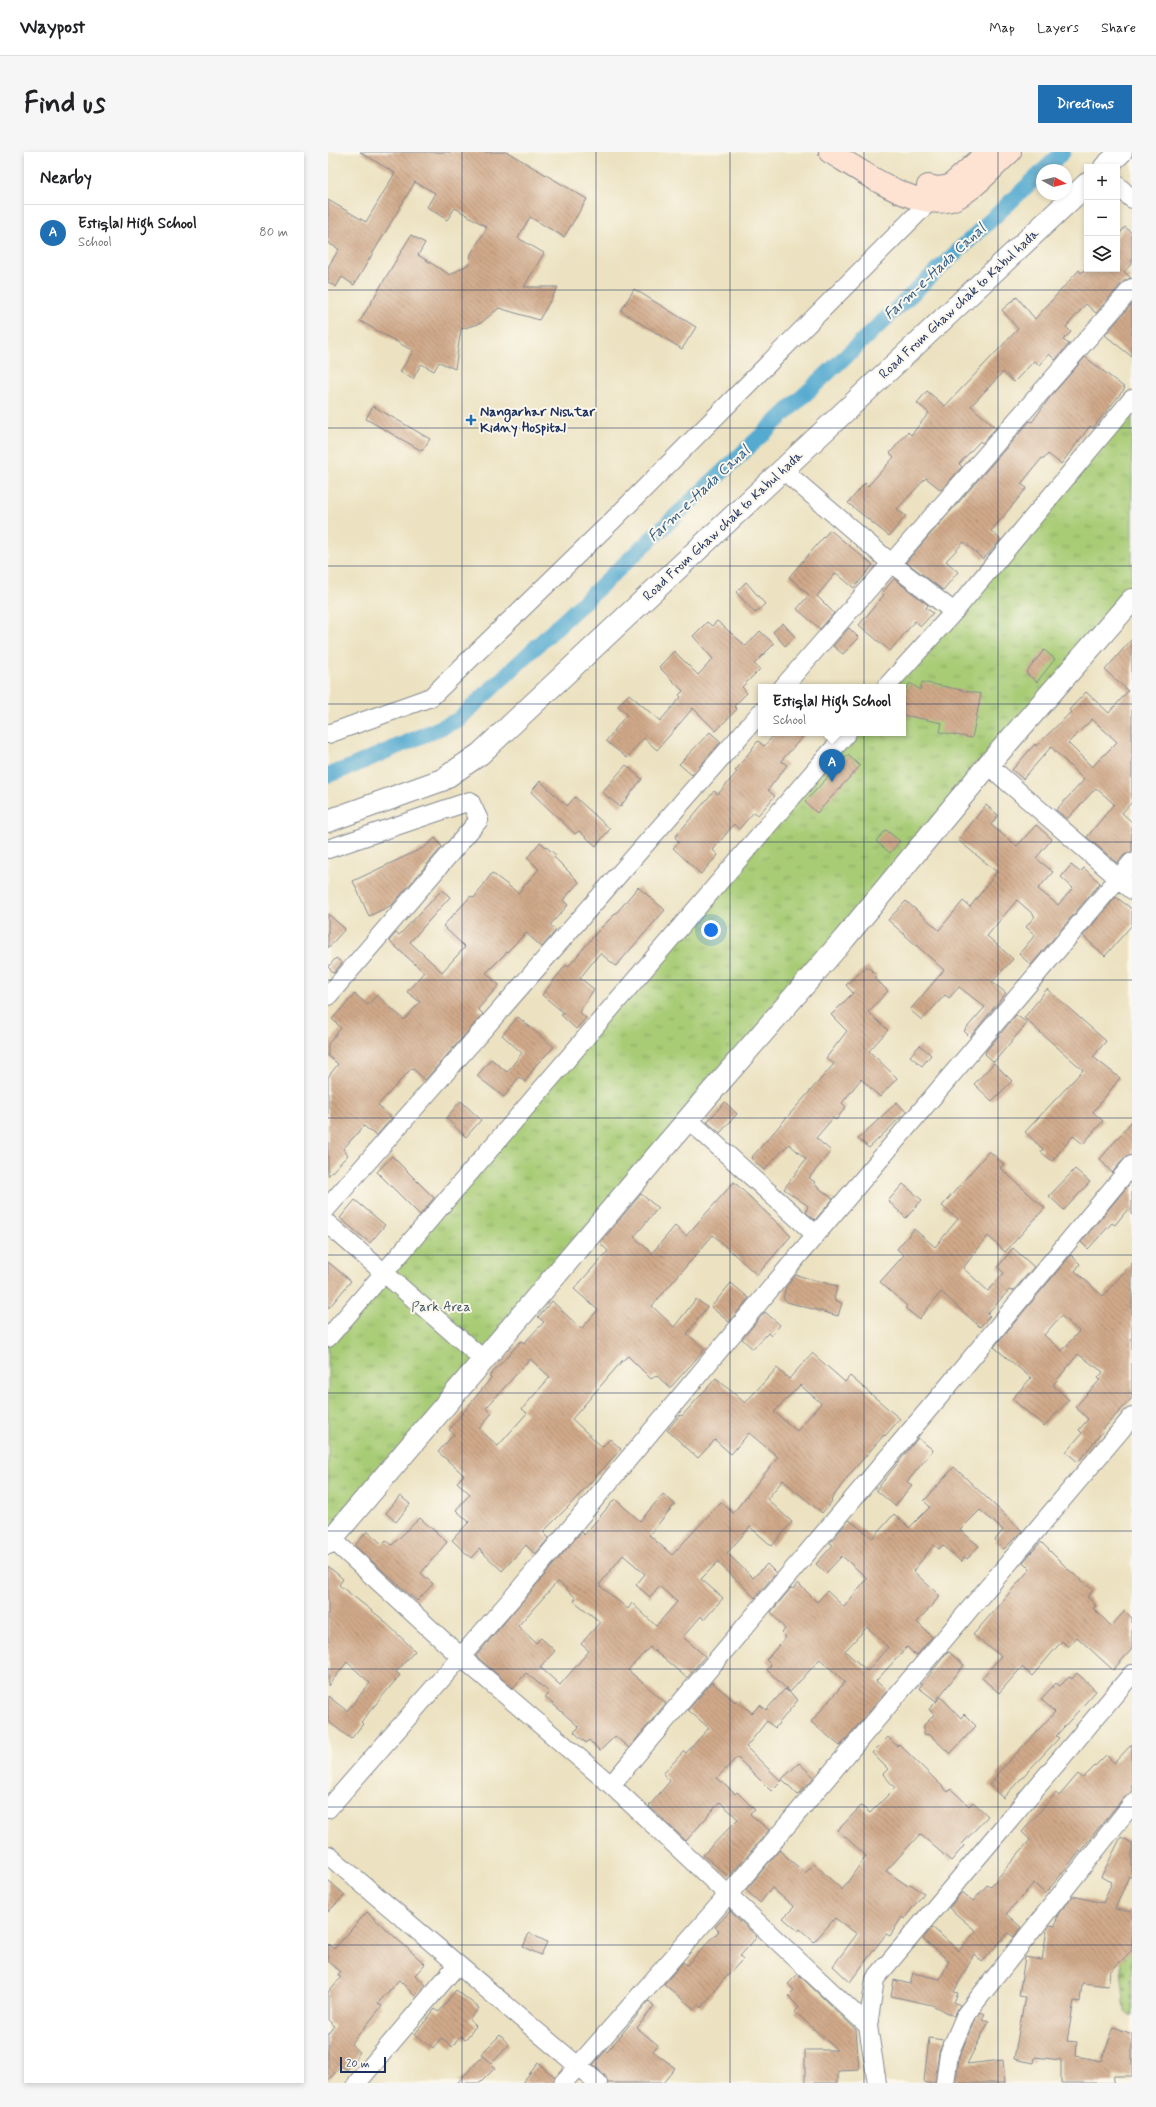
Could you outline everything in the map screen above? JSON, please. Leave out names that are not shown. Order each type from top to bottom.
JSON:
[{"type":"main road","points":[[830,152],[890,188],[954,199],[966,192],[1010,152]]},
{"type":"main road","points":[[860,152],[933,195]]},
{"type":"main road","points":[[933,195],[950,186],[988,152]]},
{"type":"street","points":[[1108,164],[1121,152]]},
{"type":"street","name":"Road From Ghaw chak to Kabul hada","points":[[328,821],[442,780],[480,754],[1084,187]]},
{"type":"street","points":[[1120,188],[1132,199]]},
{"type":"street","points":[[328,734],[431,697],[612,521],[933,195]]},
{"type":"street","points":[[786,684],[1132,288]]},
{"type":"street","points":[[889,684],[954,612],[1132,399]]},
{"type":"street","points":[[783,470],[891,563],[954,612]]},
{"type":"street","points":[[868,2026],[611,1785],[461,1657],[330,1540],[844,939],[988,765],[1132,600]]},
{"type":"street","points":[[328,1207],[758,715]]},
{"type":"street","points":[[328,1338],[383,1272],[620,999],[844,736]]},
{"type":"street","points":[[988,765],[1132,890]]},
{"type":"street","points":[[328,849],[470,801],[479,820],[328,996]]},
{"type":"street","points":[[328,1809],[461,1657],[816,1234],[1132,862]]},
{"type":"street","points":[[689,1120],[816,1234]]},
{"type":"street","points":[[611,1785],[944,1391],[1132,1165]]},
{"type":"street","points":[[328,1224],[484,1360]]},
{"type":"street","points":[[563,2083],[728,1895],[1132,1417]]},
{"type":"street","points":[[877,2083],[868,2026],[875,1979],[1132,1674]]},
{"type":"street","points":[[945,2083],[949,2054],[966,2014],[1132,1804]]},
{"type":"street","points":[[328,1856],[598,2083]]},
{"type":"street","points":[[357,2083],[457,1965]]},
{"type":"green space","name":"Park Area","points":[[1132,400],[1132,600],[328,1543],[328,1338],[844,736],[906,736],[906,684],[889,684]]},
{"type":"green space","points":[[1132,1945],[1132,2016],[1125,2012],[1120,1957]]},
{"type":"building","points":[[360,152],[507,152],[587,199],[564,237],[530,217],[518,238],[544,253],[524,287],[558,287],[539,320],[499,308],[481,323],[461,329],[455,369],[439,362],[434,371],[421,364],[413,379],[400,372],[413,351],[360,321],[411,235],[425,243],[418,255],[450,275],[469,264],[471,254],[487,227],[455,208],[447,220],[427,207],[435,193],[415,182],[354,285],[342,277],[336,287],[328,282],[328,267],[339,249],[328,243],[328,200],[366,222],[395,173]]},
{"type":"building","points":[[1125,227],[1132,233],[1132,263],[1124,272],[1131,278],[1124,281],[1096,313],[1086,304],[1066,327],[1071,332],[1063,340],[1069,344],[1055,360],[1049,354],[1039,365],[1034,361],[1014,382],[1003,372],[971,406],[996,428],[982,443],[980,441],[959,464],[962,467],[941,490],[926,478],[897,509],[906,516],[889,536],[848,503],[865,483],[868,486],[894,457],[890,453],[908,432],[911,435],[929,413],[917,403],[927,391],[945,406],[1018,329],[1002,310],[1017,297],[1035,319],[1079,270],[1081,273],[1084,270],[1084,272],[1120,272],[1120,233]]},
{"type":"building","points":[[634,289],[696,327],[682,349],[621,311]]},
{"type":"building","points":[[1132,304],[1132,357],[1105,335]]},
{"type":"building","points":[[1085,357],[1125,388],[1093,428],[1090,426],[1061,464],[1048,454],[1044,459],[1042,458],[1021,484],[1027,488],[991,531],[1001,540],[983,559],[964,542],[946,561],[958,572],[943,590],[906,562],[1030,421],[1032,422],[1051,396]]},
{"type":"building","points":[[373,406],[430,439],[422,451],[366,419]]},
{"type":"building","points":[[830,530],[873,565],[854,588],[836,573],[817,596],[834,613],[820,629],[797,609],[809,595],[789,577]]},
{"type":"building","points":[[894,579],[928,605],[926,608],[933,613],[921,626],[915,621],[890,651],[859,625],[884,595],[882,593]]},
{"type":"building","points":[[746,582],[765,604],[755,613],[736,592]]},
{"type":"building","points":[[717,621],[746,646],[760,631],[774,644],[754,664],[760,669],[742,687],[747,693],[734,706],[737,709],[716,731],[693,708],[657,750],[644,738],[627,758],[606,741],[627,714],[618,706],[629,694],[660,721],[681,697],[679,695],[683,691],[659,667],[674,651],[698,675],[713,659],[693,636],[707,622],[712,626]]},
{"type":"building","points":[[783,623],[795,637],[785,646],[773,632]]},
{"type":"building","points":[[849,628],[859,638],[843,654],[833,646]]},
{"type":"building","points":[[1132,639],[1132,802],[1122,813],[1132,822],[1132,852],[1124,855],[1117,863],[1087,837],[1114,804],[1096,788],[1067,819],[1056,810],[1084,780],[1051,747],[1023,779],[1012,770],[1035,744],[1036,746],[1071,712],[1069,710],[1086,692],[1109,713],[1128,691],[1105,670]],"holes":[[[1092,719],[1117,742],[1092,767],[1068,743]]]},
{"type":"building","points":[[1044,650],[1055,659],[1037,682],[1026,673]]},
{"type":"building","points":[[922,682],[981,694],[972,738],[940,732],[942,723],[906,716],[906,689],[910,683],[920,690]]},
{"type":"building","points":[[710,732],[721,742],[692,775],[679,764]]},
{"type":"building","points":[[773,736],[803,736],[781,761],[787,765],[768,790],[775,796],[758,815],[754,812],[739,829],[734,824],[713,850],[718,855],[701,874],[673,848],[679,842],[675,837],[714,791],[718,794],[737,772],[735,771],[758,741],[764,746]]},
{"type":"building","points":[[848,755],[860,766],[817,813],[805,802]]},
{"type":"building","points":[[626,765],[642,779],[620,807],[602,792]]},
{"type":"building","points":[[540,781],[567,806],[575,797],[610,829],[596,846],[579,831],[575,834],[531,792]]},
{"type":"building","points":[[986,805],[998,815],[991,825],[1017,846],[1036,825],[1052,839],[1036,858],[1053,872],[1038,889],[1058,905],[1073,888],[1061,877],[1071,865],[1080,872],[1084,868],[1100,883],[1031,965],[1019,954],[1035,935],[1026,927],[1035,916],[1017,900],[987,936],[1013,959],[992,982],[1006,993],[970,1037],[964,1031],[985,1007],[959,987],[949,998],[945,995],[922,1020],[910,1010],[944,970],[888,920],[906,901],[939,930],[963,901],[970,907],[997,872],[958,840]]},
{"type":"building","points":[[886,830],[900,841],[890,853],[876,841]]},
{"type":"building","points":[[435,838],[442,847],[392,905],[369,916],[353,881],[425,847]]},
{"type":"building","points":[[540,842],[556,855],[554,857],[579,882],[563,900],[568,905],[550,925],[556,930],[542,947],[526,933],[486,973],[499,985],[478,1009],[483,1014],[425,1080],[412,1068],[378,1105],[392,1118],[376,1136],[364,1126],[343,1149],[348,1155],[328,1176],[328,1077],[338,1064],[328,1056],[328,1044],[341,1028],[332,1019],[355,994],[368,1005],[377,995],[404,1020],[420,1002],[407,992],[424,972],[389,941],[396,933],[399,935],[442,890],[450,897],[410,942],[442,972],[465,947],[443,926],[471,896],[474,898],[492,873],[518,893],[539,869],[527,858]]},
{"type":"building","points":[[638,887],[665,910],[616,966],[600,953],[580,978],[594,989],[579,1012],[586,1018],[576,1029],[561,1015],[564,1013],[542,995],[566,965],[568,967]]},
{"type":"building","points":[[1116,897],[1132,909],[1132,925],[1105,956],[1083,936]]},
{"type":"building","points":[[328,914],[345,929],[328,948]]},
{"type":"building","points":[[336,958],[342,963],[334,973],[328,967]]},
{"type":"building","points":[[867,966],[877,976],[875,978],[888,991],[868,1012],[888,1030],[869,1051],[897,1078],[880,1097],[861,1079],[842,1103],[846,1107],[836,1120],[833,1118],[816,1138],[831,1151],[809,1178],[815,1182],[814,1184],[833,1199],[815,1220],[806,1212],[808,1206],[784,1189],[806,1159],[789,1144],[764,1170],[751,1158],[834,1064],[826,1058],[847,1031],[831,1015],[853,993],[846,985]]},
{"type":"building","points":[[1047,989],[1106,1041],[1093,1057],[1120,1078],[1093,1112],[1103,1121],[1083,1144],[1073,1136],[1052,1161],[1041,1152],[1043,1149],[1025,1132],[1083,1070],[1024,1018]]},
{"type":"building","points":[[1016,1015],[1027,1023],[994,1062],[985,1054],[986,1051]]},
{"type":"building","points":[[518,1017],[554,1047],[536,1065],[525,1082],[519,1077],[504,1097],[477,1076],[491,1059],[507,1072],[522,1053],[502,1035]]},
{"type":"building","points":[[920,1045],[931,1055],[922,1066],[910,1056]]},
{"type":"building","points":[[994,1063],[1012,1081],[992,1101],[974,1084]]},
{"type":"building","points":[[461,1101],[481,1120],[466,1137],[446,1118]]},
{"type":"building","points":[[725,1102],[737,1114],[720,1133],[707,1122]]},
{"type":"building","points":[[897,1102],[906,1112],[869,1148],[858,1139]]},
{"type":"building","points":[[1132,1121],[1132,1155],[1124,1158],[1112,1173],[1100,1159]]},
{"type":"building","points":[[989,1151],[1004,1164],[1000,1168],[1045,1208],[1005,1252],[988,1236],[963,1268],[988,1291],[1004,1273],[998,1267],[1013,1248],[1034,1267],[1013,1291],[1009,1290],[987,1314],[990,1316],[980,1327],[941,1292],[919,1319],[905,1308],[907,1306],[880,1282],[904,1255],[897,1249],[914,1229],[935,1247],[958,1219],[942,1206]]},
{"type":"building","points":[[392,1156],[434,1198],[420,1215],[377,1172]]},
{"type":"building","points":[[1075,1169],[1090,1182],[1064,1210],[1049,1196]]},
{"type":"building","points":[[1132,1181],[1132,1215],[1127,1210],[1115,1225],[1112,1223],[1088,1249],[1081,1242]]},
{"type":"building","points":[[734,1182],[791,1236],[757,1275],[713,1235],[652,1306],[674,1327],[696,1299],[707,1307],[687,1334],[705,1349],[670,1388],[656,1375],[651,1379],[628,1356],[622,1361],[572,1419],[602,1447],[610,1439],[621,1449],[543,1532],[549,1538],[535,1554],[526,1545],[502,1571],[479,1549],[471,1558],[452,1540],[469,1522],[456,1510],[470,1494],[457,1482],[464,1475],[438,1452],[454,1434],[449,1430],[491,1378],[489,1377],[521,1341],[524,1343],[544,1322],[538,1317],[552,1301],[581,1329],[598,1310],[574,1289],[608,1251],[600,1243],[641,1194],[658,1208],[634,1237],[652,1253],[675,1226],[686,1236]],"holes":[[[530,1359],[550,1377],[522,1409],[527,1413],[498,1446],[479,1429],[492,1413],[486,1408]]]},
{"type":"building","points":[[903,1184],[922,1200],[906,1218],[888,1201]]},
{"type":"building","points":[[355,1200],[385,1225],[370,1243],[340,1218]]},
{"type":"building","points":[[1071,1255],[1080,1264],[1075,1271],[1103,1296],[1132,1263],[1132,1398],[1102,1430],[1103,1431],[1078,1462],[1066,1452],[1082,1433],[1079,1430],[1088,1419],[1075,1407],[1100,1380],[1098,1378],[1103,1372],[1078,1354],[1053,1385],[1069,1400],[1044,1426],[1012,1399],[1031,1378],[994,1347]],"holes":[[[1061,1316],[1079,1331],[1062,1351],[1044,1335]]]},
{"type":"building","points":[[328,1262],[351,1281],[328,1309]]},
{"type":"building","points":[[796,1275],[837,1286],[834,1300],[842,1303],[838,1316],[787,1302],[783,1298],[786,1287]]},
{"type":"building","points":[[731,1283],[749,1298],[729,1322],[711,1307]]},
{"type":"building","points":[[765,1312],[780,1325],[771,1336],[768,1333],[753,1349],[742,1339]]},
{"type":"building","points":[[812,1353],[845,1382],[850,1376],[900,1419],[849,1475],[831,1500],[832,1501],[822,1513],[783,1480],[767,1499],[792,1522],[772,1546],[750,1527],[727,1553],[753,1578],[767,1564],[776,1573],[755,1598],[718,1562],[701,1579],[723,1598],[704,1620],[701,1616],[683,1637],[705,1656],[687,1678],[650,1647],[628,1670],[666,1703],[629,1748],[615,1736],[600,1751],[589,1740],[586,1743],[574,1732],[579,1727],[545,1697],[549,1692],[526,1673],[513,1688],[476,1656],[581,1532],[584,1535],[615,1499],[640,1521],[663,1494],[675,1504],[649,1535],[672,1555],[721,1502],[733,1513],[778,1457],[749,1433],[731,1454],[715,1440],[698,1458],[667,1430],[680,1415],[682,1416],[716,1378],[745,1403],[777,1368],[789,1379]],"holes":[[[800,1385],[821,1403],[797,1431],[774,1412]],[[623,1555],[645,1574],[636,1585],[650,1597],[659,1586],[677,1602],[656,1626],[632,1603],[628,1609],[599,1585]],[[558,1581],[576,1598],[574,1601],[600,1622],[581,1644],[589,1651],[560,1685],[540,1667],[555,1651],[541,1638],[536,1643],[518,1626]]]},
{"type":"building","points":[[918,1438],[933,1450],[907,1482],[912,1485],[895,1506],[876,1490]]},
{"type":"building","points":[[954,1467],[1022,1531],[1004,1549],[995,1540],[1003,1530],[980,1510],[960,1530],[979,1546],[967,1559],[965,1557],[961,1562],[943,1545],[939,1549],[934,1545],[913,1571],[940,1596],[917,1622],[932,1637],[917,1655],[915,1655],[907,1647],[876,1681],[887,1691],[840,1746],[811,1722],[845,1682],[820,1659],[790,1692],[767,1670],[771,1665],[766,1660],[786,1637],[782,1633],[785,1629],[771,1612],[791,1588],[793,1589],[798,1583],[817,1602],[827,1591],[844,1607],[867,1578],[842,1556],[826,1573],[816,1564],[833,1545],[830,1543],[833,1539],[849,1520],[873,1538],[894,1514],[909,1528],[930,1507],[924,1501]],"holes":[[[867,1627],[888,1647],[867,1671],[845,1651]]]},
{"type":"building","points":[[400,1496],[410,1504],[396,1522],[386,1513]]},
{"type":"building","points":[[420,1518],[447,1542],[421,1573],[433,1584],[417,1601],[355,1546],[367,1531],[382,1544],[386,1540],[392,1545]]},
{"type":"building","points":[[1041,1542],[1069,1570],[1093,1590],[1087,1597],[1096,1606],[1093,1608],[1111,1626],[1125,1611],[1132,1618],[1132,1649],[1113,1670],[1077,1637],[1068,1647],[1062,1641],[1032,1676],[1022,1667],[999,1693],[982,1678],[1001,1656],[973,1635],[1030,1569],[1023,1562]]},
{"type":"building","points":[[328,1566],[343,1579],[339,1585],[381,1618],[415,1651],[396,1672],[400,1675],[361,1722],[363,1724],[351,1739],[328,1721],[328,1696],[347,1711],[370,1683],[347,1662],[328,1686]]},
{"type":"building","points":[[948,1651],[964,1665],[936,1701],[919,1688]]},
{"type":"building","points":[[1077,1673],[1096,1691],[1056,1736],[1059,1738],[1003,1798],[989,1785],[997,1776],[996,1775],[1055,1712],[1041,1699],[1056,1683],[1060,1686],[1069,1677],[1072,1679]]},
{"type":"building","points":[[712,1682],[735,1702],[736,1700],[752,1713],[760,1705],[766,1710],[785,1689],[798,1700],[775,1728],[767,1721],[746,1747],[781,1781],[771,1791],[737,1757],[717,1778],[735,1794],[737,1792],[755,1810],[750,1814],[769,1830],[729,1877],[703,1855],[738,1819],[720,1802],[686,1841],[649,1806],[670,1781],[663,1774],[684,1751],[686,1753],[709,1728],[688,1710]]},
{"type":"building","points":[[941,1697],[961,1718],[964,1714],[976,1726],[950,1754],[930,1735],[924,1734],[924,1725],[934,1715],[929,1709]]},
{"type":"building","points":[[888,1737],[897,1746],[899,1744],[948,1792],[951,1789],[969,1806],[973,1802],[988,1816],[962,1844],[964,1846],[951,1861],[920,1834],[886,1871],[908,1886],[910,1884],[924,1893],[904,1919],[902,1917],[890,1936],[886,1934],[850,1982],[833,1966],[857,1934],[835,1918],[814,1942],[800,1929],[798,1931],[783,1918],[794,1907],[772,1888],[760,1903],[746,1890],[779,1850],[805,1873],[814,1864],[842,1890],[866,1856],[838,1830],[861,1806],[870,1813],[895,1788],[883,1774],[888,1769],[872,1753]]},
{"type":"building","points":[[1132,1744],[1132,1792],[1124,1797],[1045,1894],[1034,1883],[1006,1914],[1021,1927],[1014,1937],[1008,1933],[982,1962],[974,1954],[954,1992],[958,1993],[954,2002],[960,2005],[954,2016],[932,2005],[891,1996],[894,1980],[910,1984],[913,1973],[940,1979],[949,1961],[923,1939],[932,1927],[959,1951],[976,1931],[949,1908],[962,1892],[973,1901],[987,1885],[990,1887],[1030,1840],[1022,1832],[1056,1793],[1059,1796],[1078,1774],[1083,1778],[1106,1755],[1114,1763]]},
{"type":"building","points":[[799,1763],[814,1777],[798,1795],[782,1779]]},
{"type":"building","points":[[1121,1837],[1132,1843],[1132,1878],[1129,1876],[1115,1909],[1132,1912],[1132,1950],[1110,1972],[1108,1986],[1082,1983],[1080,2002],[1074,2001],[1067,2041],[1077,2042],[1076,2056],[1101,2061],[1114,2027],[1132,2034],[1132,2076],[1114,2076],[1113,2083],[1061,2083],[1061,2060],[1035,2057],[1034,2063],[1014,2059],[1025,1997],[1019,1996],[1025,1957],[1042,1960],[1047,1929],[1050,1925],[1055,1926],[1058,1914],[1073,1896],[1103,1903],[1112,1882],[1101,1877]]},
{"type":"building","points":[[328,1880],[345,1895],[328,1912]]},
{"type":"building","points":[[730,1911],[757,1937],[740,1956],[743,1959],[718,1986],[702,2008],[698,2004],[694,2009],[664,1984],[683,1962],[687,1965],[719,1931],[715,1927]]},
{"type":"building","points":[[367,1912],[425,1964],[415,1975],[426,1985],[415,1996],[399,1980],[378,2003],[382,2006],[351,2044],[360,2052],[347,2070],[341,2066],[328,2081],[328,2035],[335,2026],[328,2020],[328,1992],[341,1977],[338,1975],[340,1972],[328,1961],[328,1944],[334,1949]]},
{"type":"building","points":[[529,1933],[547,1942],[541,1955],[523,1947]]},
{"type":"building","points":[[798,1974],[856,2030],[859,2070],[838,2071],[838,2083],[805,2083],[805,2050],[837,2050],[795,2012],[799,2007],[788,1996],[794,1990],[788,1984]]},
{"type":"building","points":[[456,1990],[479,2008],[469,2020],[476,2026],[465,2040],[460,2036],[452,2047],[441,2038],[433,2048],[415,2034],[435,2009],[439,2012]]},
{"type":"building","points":[[649,2001],[654,2006],[637,2028],[658,2045],[653,2051],[675,2068],[663,2083],[608,2083],[605,2075],[593,2065],[605,2051],[607,2052]]},
{"type":"building","points":[[981,2012],[985,2014],[982,2019],[989,2021],[967,2064],[1003,2060],[1005,2083],[956,2083],[959,2057],[975,2019]]},
{"type":"building","points":[[500,2035],[509,2045],[492,2063],[481,2054]]},
{"type":"building","points":[[929,2038],[944,2040],[939,2052],[935,2083],[926,2083],[924,2081]]},
{"type":"building","points":[[483,2056],[495,2068],[480,2083],[457,2083]]},
{"type":"building","points":[[538,2063],[555,2077],[553,2083],[522,2083]]},
{"type":"waterway","name":"Farm-e-Hada Canal","points":[[1050,164],[1063,152]]},
{"type":"waterway","name":"Farm-e-Hada Canal","points":[[328,775],[348,768],[458,720],[1036,178]]},
{"type":"place","name":"Nangarhar Nishtar Kidny Hospital","points":[[471,420]]},
{"type":"place","name":"Estiqlal High School","points":[[832,782]]}]
